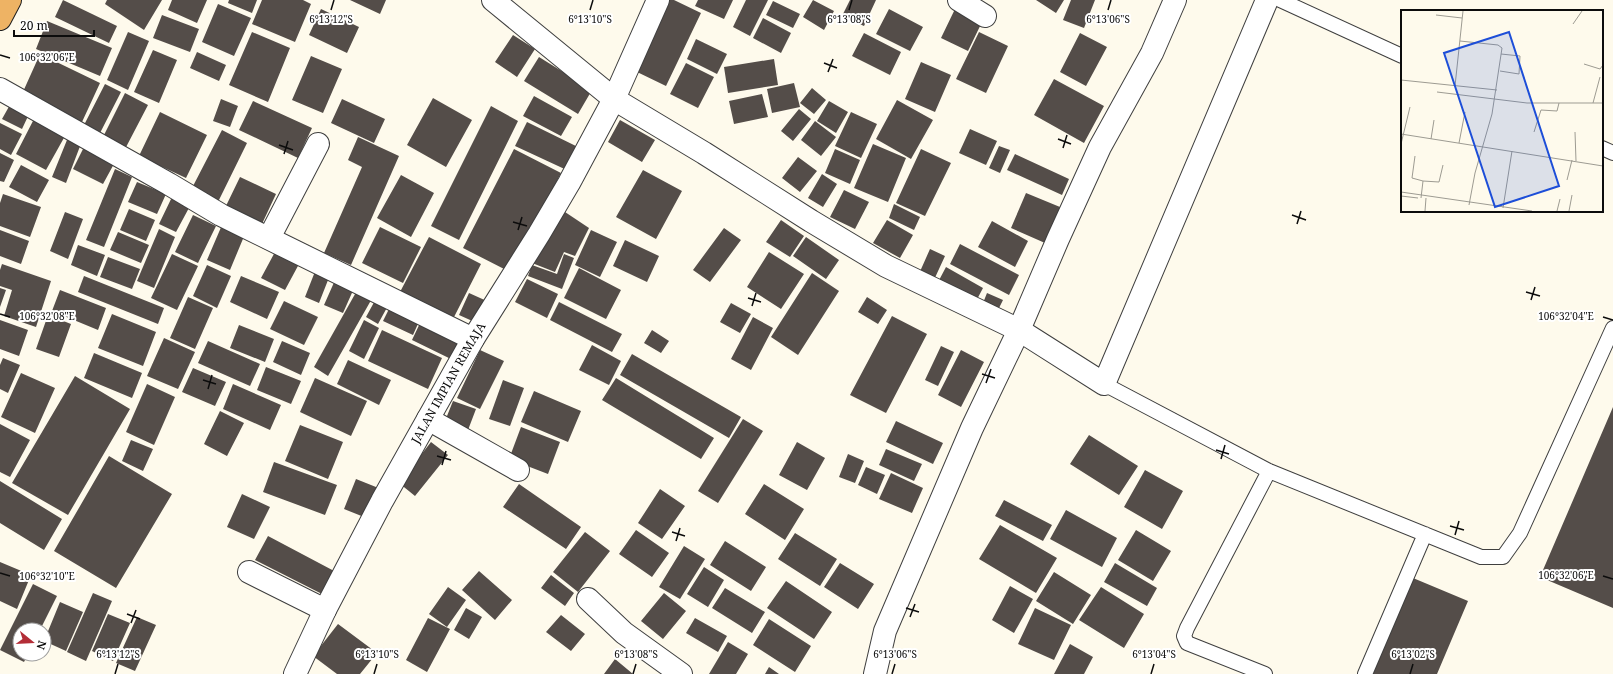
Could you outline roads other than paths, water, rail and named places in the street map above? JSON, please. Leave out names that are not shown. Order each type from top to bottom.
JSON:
[{"type":"highway","points":[[0,19],[10,0]]},
{"type":"street","points":[[493,0],[614,99],[886,266],[1020,330],[1104,384],[1267,0]]},
{"type":"street","name":"JALAN IMPIAN REMAJA","points":[[295,674],[325,610],[382,501],[473,339],[539,234],[614,99],[658,0]]},
{"type":"street","points":[[958,0],[985,16]]},
{"type":"street","points":[[875,674],[885,631],[972,428],[1020,330],[1058,239],[1100,147],[1152,53],[1175,0]]},
{"type":"street","points":[[0,89],[221,215],[473,339]]},
{"type":"street","points":[[269,238],[318,144]]},
{"type":"street","points":[[428,419],[518,470]]},
{"type":"street","points":[[249,572],[325,610]]},
{"type":"street","points":[[588,599],[624,632],[681,674]]},
{"type":"lane","points":[[1280,0],[1401,56]]},
{"type":"lane","points":[[1603,148],[1613,153]]},
{"type":"lane","points":[[1104,384],[1270,471],[1481,557],[1503,557],[1520,533],[1613,328]]},
{"type":"lane","points":[[1265,674],[1187,643],[1184,636],[1270,471]]},
{"type":"lane","points":[[1365,674],[1425,534]]}]
